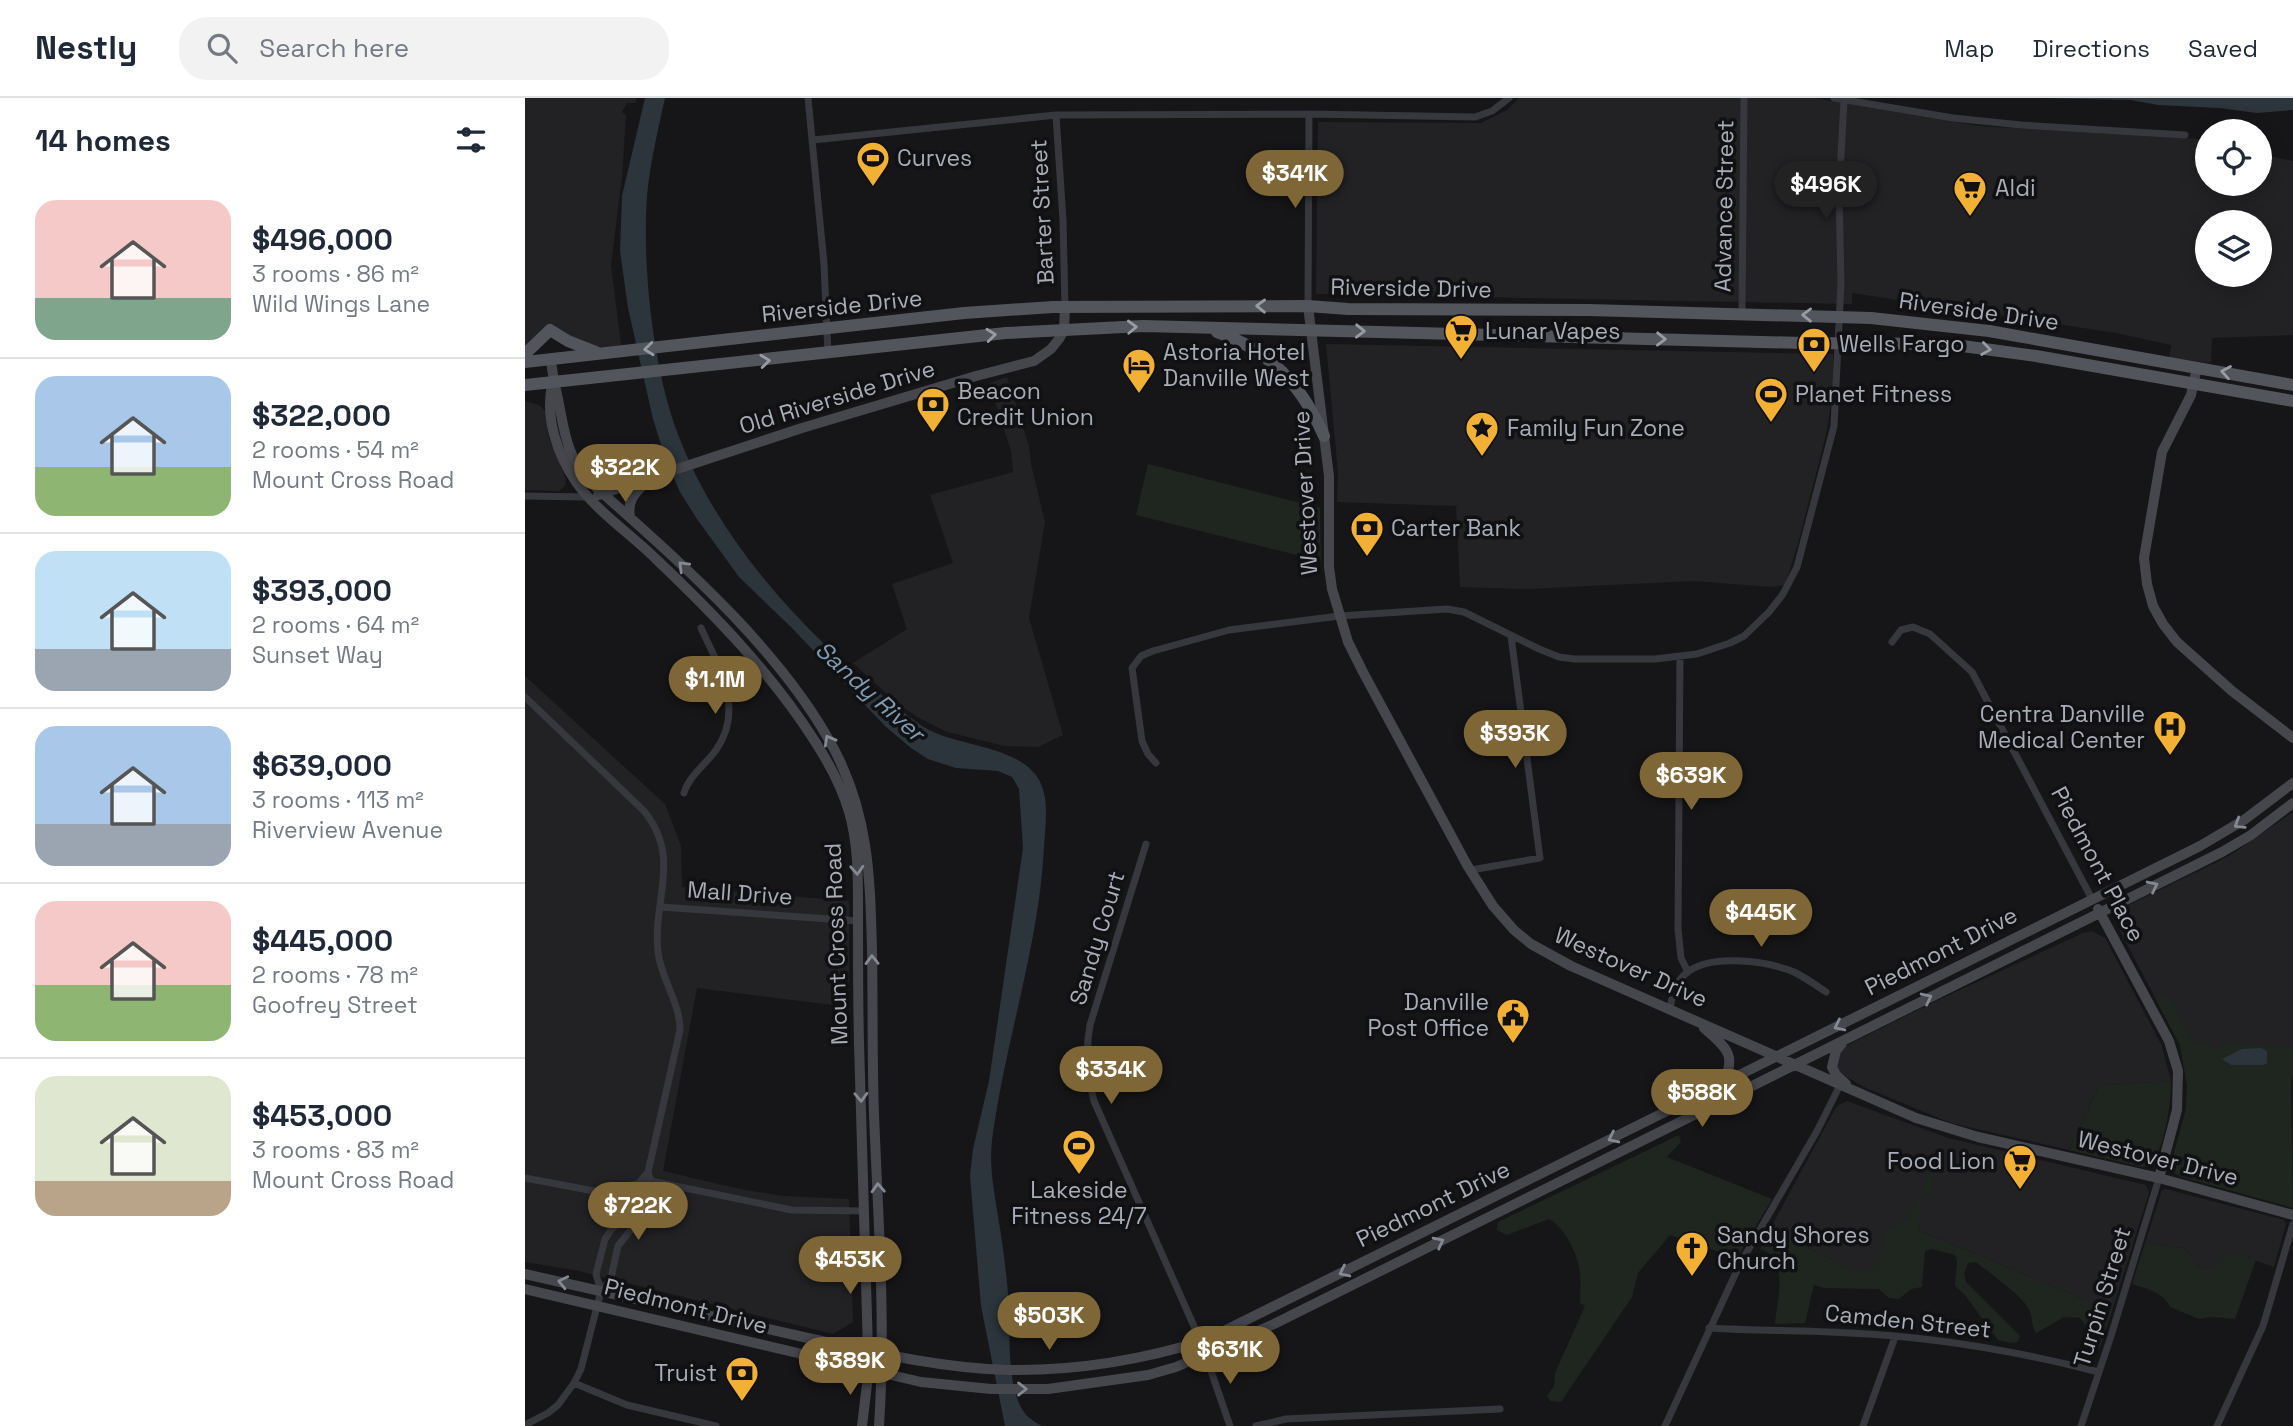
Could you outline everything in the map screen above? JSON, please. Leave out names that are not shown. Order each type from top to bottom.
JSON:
[{"type":"main road","name":"Riverside Drive","points":[[525,362],[964,313],[1065,307],[1308,306],[1348,309],[1840,316],[1989,331],[2293,385]]},
{"type":"main road","name":"Westover Drive","points":[[1308,306],[1329,476],[1329,567],[1332,589],[1348,642],[1471,870],[1502,917],[1531,944],[1571,966],[1916,1118],[1978,1137],[2159,1178],[2293,1215]]},
{"type":"main road","points":[[1064,330],[1065,307]]},
{"type":"main road","name":"Riverside Drive","points":[[525,386],[1006,333],[1143,326],[1948,344],[2036,356],[2293,401]]},
{"type":"main road","points":[[1204,328],[1239,341],[1281,369],[1306,400],[1324,436]]},
{"type":"main road","points":[[525,354],[550,330],[568,341],[603,354]]},
{"type":"main road","name":"Old Riverside Drive","points":[[589,497],[650,480],[813,425],[1034,361],[1051,349],[1064,330]]},
{"type":"main road","points":[[551,359],[553,382]]},
{"type":"main road","points":[[2197,368],[2188,401],[2162,452],[2144,558],[2147,584],[2158,615],[2176,642],[2232,691],[2293,738]]},
{"type":"main road","name":"Mount Cross Road","points":[[553,382],[569,451],[582,472],[736,620],[789,683],[823,729],[855,798],[870,874],[874,1111],[883,1354],[879,1426]]},
{"type":"main road","name":"Mount Cross Road","points":[[553,382],[549,400],[554,433],[567,466],[589,497],[705,606],[773,684],[818,746],[842,790],[854,833],[858,921],[868,1351],[862,1426]]},
{"type":"main road","points":[[630,517],[628,508],[631,498],[650,480]]},
{"type":"main road","name":"Piedmont Drive","points":[[525,1274],[759,1329],[957,1366],[1008,1370],[1072,1367],[1124,1361],[1201,1342],[2223,834],[2272,801],[2293,783]]},
{"type":"main road","name":"Piedmont Drive","points":[[525,1289],[881,1374],[961,1387],[1023,1389],[1082,1385],[1176,1367],[1274,1324],[2222,852],[2251,835],[2293,803]]},
{"type":"main road","name":"Piedmont Place","points":[[2092,899],[2169,1041],[2178,1071],[2177,1110],[2159,1178]]},
{"type":"main road","points":[[1694,1019],[1726,1047],[1730,1065],[1722,1084]]},
{"type":"main road","points":[[1845,1040],[1836,1051],[1832,1067],[1836,1075],[1856,1093]]},
{"type":"street","points":[[808,98],[828,354]]},
{"type":"street","points":[[813,140],[1056,115],[1308,114],[1475,117],[1492,111],[1509,98]]},
{"type":"street","name":"Advance Street","points":[[1742,313],[1744,98]]},
{"type":"street","points":[[1834,98],[1953,118],[2185,135]]},
{"type":"street","points":[[1156,763],[1142,741],[1131,674],[1135,662],[1140,656],[1229,630],[1339,616],[1447,608],[1464,612],[1546,652],[1574,659],[1679,657],[1713,650],[1744,636],[1769,612],[1791,581],[1810,526],[1833,432],[1838,387],[1839,192],[1844,100]]},
{"type":"street","points":[[1308,114],[1308,306]]},
{"type":"street","name":"Barter Street","points":[[1056,115],[1065,307]]},
{"type":"street","points":[[525,496],[589,497]]},
{"type":"street","name":"Piedmont Place","points":[[1892,642],[1901,630],[1913,627],[1921,630],[1948,648],[1972,672],[2092,899]]},
{"type":"street","points":[[684,793],[720,743],[729,710],[726,682],[701,628]]},
{"type":"street","points":[[1471,870],[1540,858],[1511,636]]},
{"type":"street","points":[[1679,657],[1678,929],[1681,958],[1688,972]]},
{"type":"street","points":[[525,697],[648,815],[664,853],[658,952],[677,1008],[680,1030],[648,1172],[638,1184],[632,1209],[607,1236],[596,1274],[601,1291]]},
{"type":"street","name":"Sandy Court","points":[[1146,844],[1090,1025],[1087,1066],[1094,1101],[1201,1342],[1230,1426]]},
{"type":"street","name":"Mall Drive","points":[[661,906],[858,921]]},
{"type":"street","points":[[1670,1009],[1674,990],[1688,972],[1725,961],[1762,963],[1793,972],[1826,992]]},
{"type":"street","points":[[1665,1426],[1740,1264],[1817,1132],[1840,1085]]},
{"type":"street","points":[[525,1425],[558,1405],[581,1369],[601,1291],[611,1278],[619,1243],[641,1216],[651,1181],[648,1172]]},
{"type":"street","points":[[525,1178],[597,1192],[651,1181],[792,1210],[863,1212]]},
{"type":"street","name":"Turpin Street","points":[[2081,1426],[2159,1178]]},
{"type":"street","points":[[597,1192],[618,1204],[618,1223]]},
{"type":"street","points":[[2217,1426],[2263,1326],[2293,1224]]},
{"type":"street","name":"Camden Street","points":[[1709,1328],[1895,1337],[2024,1353],[2099,1372]]},
{"type":"street","points":[[1863,1426],[1895,1337]]},
{"type":"street","points":[[574,1383],[627,1405],[716,1426]]},
{"type":"street","points":[[1255,1426],[1286,1419],[1500,1409]]},
{"type":"shaded area","points":[[525,98],[636,98],[636,103],[627,103],[622,112],[626,115],[622,177],[611,265],[622,352],[575,341],[559,332],[525,354]]},
{"type":"shaded area","points":[[1519,98],[1814,98],[1979,126],[2195,139],[2195,196],[2272,196],[2272,157],[2293,161],[2293,335],[2212,338],[2211,363],[2169,358],[2171,345],[2116,333],[1852,293],[1852,304],[1316,294],[1318,122],[1481,123],[1507,110]]},
{"type":"shaded area","points":[[1326,344],[1833,354],[1833,391],[1826,435],[1785,585],[1771,587],[1694,581],[1527,589],[1460,587],[1456,506],[1337,502],[1338,473]]},
{"type":"shaded area","points":[[1007,377],[1029,446],[1045,522],[1029,618],[1063,735],[1038,747],[1004,746],[947,732],[898,704],[853,663],[907,629],[892,584],[953,563],[930,495],[1013,472],[1011,451],[989,383]]},
{"type":"shaded area","points":[[525,401],[539,405],[545,411],[549,439],[566,479],[565,486],[559,491],[525,490]]},
{"type":"shaded area","points":[[1148,464],[1320,508],[1321,561],[1136,515]]},
{"type":"shaded area","points":[[525,676],[665,804],[681,846],[682,887],[849,901],[849,1007],[697,988],[663,1171],[783,1196],[849,1199],[853,1322],[833,1334],[579,1271],[525,1262]]},
{"type":"shaded area","points":[[2293,812],[2293,1078],[2186,1108],[2187,1085],[2180,1045],[2118,927],[2118,914],[2123,908],[2229,856]]},
{"type":"shaded area","points":[[2092,931],[2105,938],[2162,1046],[2171,1081],[2107,1085],[2098,1088],[2069,1150],[1951,1123],[1866,1088],[1840,1073],[1837,1066],[1839,1052],[1846,1046],[1936,1001]]},
{"type":"shaded area","points":[[2166,993],[2192,1042],[2211,1044],[2211,1048],[2219,1049],[2220,1043],[2293,1047],[2293,1208],[2174,1173],[2171,1163],[2186,1109],[2187,1085],[2180,1045],[2157,1002]]},
{"type":"shaded area","points":[[2171,1081],[2163,1139],[2148,1166],[2142,1167],[2069,1150],[2098,1088],[2107,1085]]},
{"type":"shaded area","points":[[1847,1101],[1948,1138],[2146,1185],[2149,1193],[2112,1311],[1911,1227],[1871,1279],[1770,1229],[1835,1109]]},
{"type":"shaded area","points":[[1679,1135],[1681,1142],[1667,1157],[1772,1199],[1737,1258],[1670,1235],[1638,1273],[1632,1297],[1561,1402],[1550,1401],[1547,1396],[1554,1386],[1555,1373],[1585,1306],[1580,1303],[1577,1259],[1566,1236],[1549,1219],[1507,1235],[1497,1230],[1498,1222]]},
{"type":"shaded area","points":[[1932,1169],[1935,1169],[1932,1195],[1923,1192],[1918,1230],[2112,1311],[2100,1347],[2093,1355],[2088,1356],[2084,1350],[2087,1327],[2080,1318],[2064,1317],[2036,1333],[2030,1312],[2022,1300],[1976,1262],[1968,1263],[1964,1273],[1966,1282],[2020,1336],[2018,1342],[1998,1340],[1965,1295],[1955,1286],[1955,1255],[1932,1249],[1925,1251],[1922,1287],[1911,1289],[1899,1299],[1889,1298],[1879,1289],[1824,1288],[1814,1285],[1805,1323],[1775,1324],[1779,1292],[1778,1270],[1769,1254],[1760,1249],[1770,1229],[1857,1272],[1867,1271],[1878,1262],[1888,1231],[1908,1221]]},
{"type":"shaded area","points":[[2162,1190],[2284,1220],[2286,1224],[2274,1267],[2230,1252],[2212,1271],[2200,1268],[2184,1248],[2145,1243]]},
{"type":"shaded area","points":[[2145,1243],[2184,1248],[2200,1268],[2212,1270],[2230,1252],[2256,1260],[2235,1319],[2199,1319],[2170,1307],[2154,1292],[2132,1284]]},
{"type":"water","name":"Sandy River","points":[[645,98],[665,98],[647,196],[646,254],[651,318],[670,410],[698,480],[749,560],[780,598],[849,667],[922,726],[954,739],[992,749],[1025,765],[1037,777],[1044,793],[1045,827],[1036,921],[998,1103],[991,1159],[1007,1284],[1012,1376],[1019,1402],[1026,1414],[1042,1426],[1005,1426],[981,1306],[970,1176],[973,1149],[989,1081],[1023,848],[1019,789],[1012,777],[998,771],[956,768],[928,759],[886,727],[792,628],[739,577],[680,492],[653,419],[628,308],[620,251],[622,196]]},
{"type":"water","points":[[2039,98],[2293,98],[2293,110],[2257,113],[2158,105],[2131,100]]},
{"type":"water","points":[[2261,1048],[2267,1051],[2267,1063],[2264,1065],[2231,1065],[2222,1059],[2242,1049]]},
{"type":"place","name":"Curves","points":[[873,188]]},
{"type":"place","name":"Aldi","points":[[1970,218]]},
{"type":"place","name":"Lunar Vapes","points":[[1461,361]]},
{"type":"place","name":"Wells Fargo","points":[[1814,374]]},
{"type":"place","name":"Astoria Hotel Danville West","points":[[1139,395]]},
{"type":"place","name":"Planet Fitness","points":[[1771,424]]},
{"type":"place","name":"Beacon Credit Union","points":[[933,434]]},
{"type":"place","name":"Family Fun Zone","points":[[1482,458]]},
{"type":"place","name":"Carter Bank","points":[[1367,558]]},
{"type":"place","name":"Centra Danville Medical Center","points":[[2170,757]]},
{"type":"place","name":"Danville Post Office","points":[[1513,1045]]},
{"type":"place","name":"Lakeside Fitness 24/7","points":[[1079,1176]]},
{"type":"place","name":"Food Lion","points":[[2020,1191]]},
{"type":"place","name":"Sandy Shores Church","points":[[1692,1278]]},
{"type":"place","name":"Truist","points":[[742,1403]]}]
